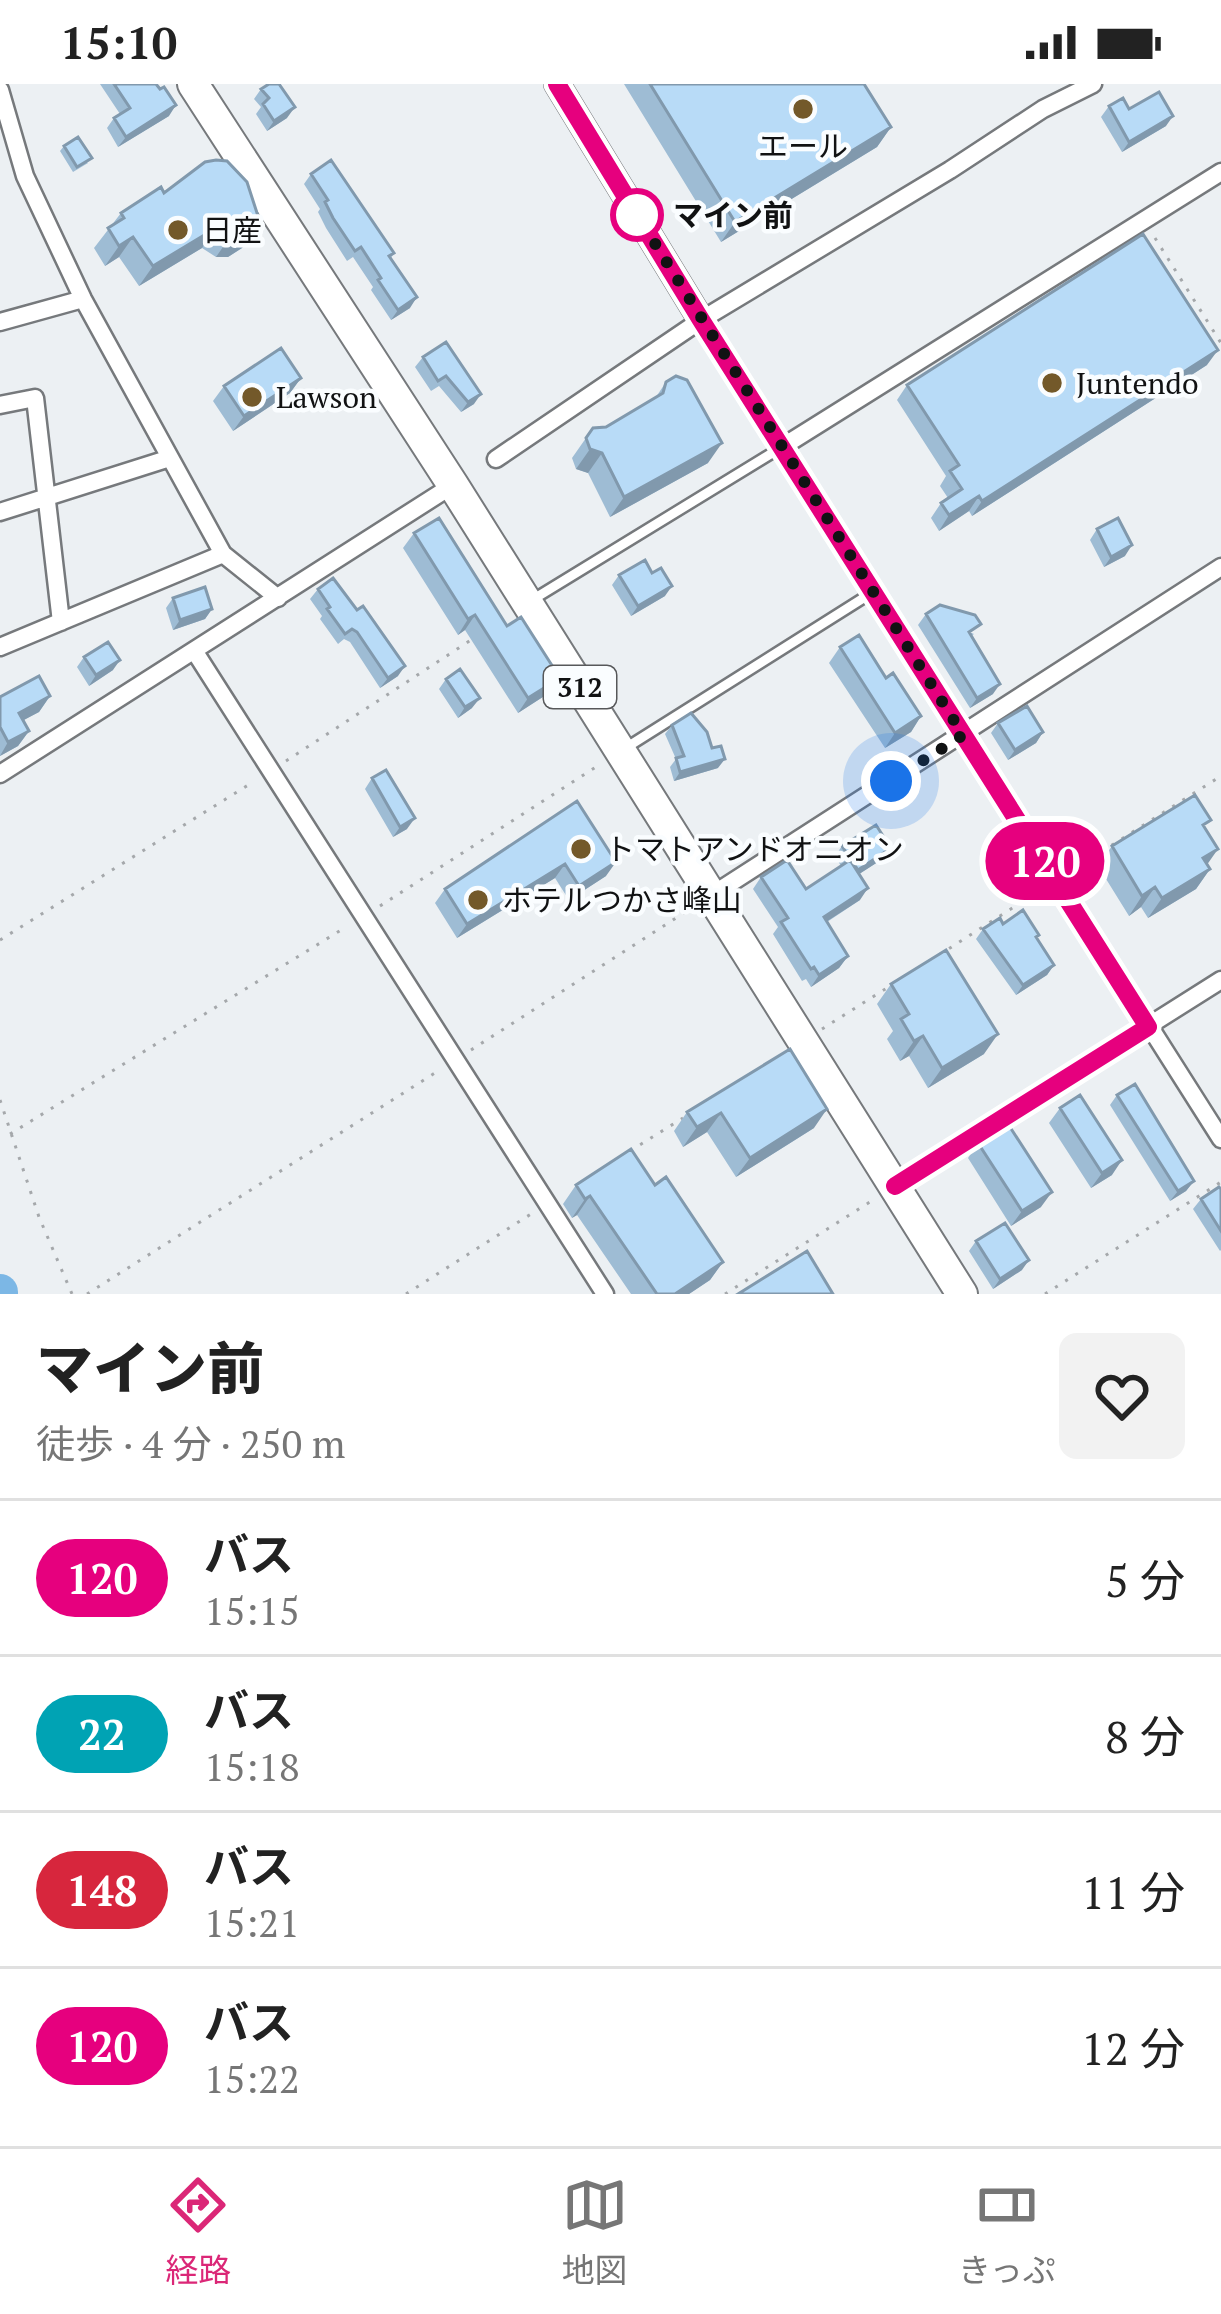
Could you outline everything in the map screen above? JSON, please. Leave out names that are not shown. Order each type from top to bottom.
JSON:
[{"type":"highway","name":"312","points":[[193,84],[453,485],[962,1294]]},
{"type":"street","points":[[557,84],[701,320],[1221,1139]]},
{"type":"street","points":[[496,459],[701,320],[1043,109],[1093,84]]},
{"type":"street","points":[[0,90],[25,176],[83,298],[170,458],[223,554],[278,598]]},
{"type":"street","points":[[782,448],[1221,172]]},
{"type":"street","points":[[0,322],[83,298]]},
{"type":"street","points":[[0,405],[35,398],[61,622]]},
{"type":"street","points":[[0,512],[170,458]]},
{"type":"street","points":[[0,773],[453,485]]},
{"type":"street","points":[[0,647],[223,554]]},
{"type":"street","points":[[712,895],[1221,567]]},
{"type":"street","points":[[195,652],[605,1294]]},
{"type":"street","points":[[895,1186],[1221,980]]},
{"type":"lane","points":[[527,603],[782,448]]},
{"type":"lane","points":[[621,751],[873,592]]},
{"type":"path","points":[[1144,221],[1221,343]]},
{"type":"path","points":[[10,1135],[621,751]]},
{"type":"path","points":[[940,954],[1221,776]]},
{"type":"path","points":[[87,1294],[712,895]]},
{"type":"path","points":[[804,1040],[902,979]]},
{"type":"path","points":[[0,1100],[39,1217],[72,1294]]},
{"type":"path","points":[[626,1153],[686,1116]]},
{"type":"path","points":[[1046,1294],[1221,1182]]},
{"type":"path","points":[[725,1294],[895,1186]]},
{"type":"path","points":[[406,1294],[548,1203]]},
{"type":"building","points":[[114,84],[156,84],[164,87],[176,105],[126,137],[114,118],[130,108]]},
{"type":"building","points":[[279,84],[295,107],[274,121],[263,104],[269,98],[261,89]]},
{"type":"building","points":[[650,84],[864,84],[891,127],[735,222]]},
{"type":"building","points":[[1159,92],[1173,116],[1129,142],[1109,106],[1123,98],[1129,109]]},
{"type":"building","points":[[78,137],[92,158],[77,167],[64,146]]},
{"type":"building","points":[[331,160],[394,253],[389,256],[417,297],[398,310],[361,247],[355,251],[333,218],[311,174]]},
{"type":"building","name":"日産","points":[[227,161],[247,182],[258,216],[256,228],[242,237],[230,237],[216,228],[153,266],[133,237],[119,246],[108,228],[124,218],[121,213],[161,187],[164,193],[205,162]]},
{"type":"building","name":"Juntendo","points":[[1143,234],[1218,350],[982,501],[979,496],[949,515],[941,503],[962,489],[950,471],[959,465],[907,385]]},
{"type":"building","points":[[446,342],[481,394],[468,402],[446,376],[438,381],[423,357]]},
{"type":"building","name":"Lawson","points":[[281,348],[301,378],[244,416],[224,386]]},
{"type":"building","points":[[676,376],[687,380],[722,443],[624,497],[602,453],[590,449],[586,438],[593,428],[606,427],[663,393],[666,382]]},
{"type":"building","points":[[439,518],[507,626],[521,617],[560,678],[528,698],[475,615],[468,619],[414,533]]},
{"type":"building","points":[[1118,518],[1132,545],[1111,557],[1097,529]]},
{"type":"building","points":[[645,560],[652,573],[661,568],[672,586],[638,606],[619,575]]},
{"type":"building","points":[[333,578],[357,610],[363,606],[405,666],[388,678],[357,632],[352,629],[345,634],[327,609],[318,589]]},
{"type":"building","points":[[205,587],[212,609],[180,620],[173,598]]},
{"type":"building","points":[[940,605],[975,615],[981,624],[969,632],[1000,684],[977,698],[926,614]]},
{"type":"building","points":[[859,635],[886,678],[893,673],[921,716],[895,733],[840,647]]},
{"type":"building","points":[[108,642],[120,660],[96,675],[84,657]]},
{"type":"building","points":[[460,669],[480,698],[465,707],[446,679]]},
{"type":"building","points":[[39,676],[50,696],[19,713],[29,731],[8,742],[0,727],[0,697]]},
{"type":"building","points":[[1027,706],[1043,732],[1015,750],[998,723]]},
{"type":"building","points":[[691,713],[707,732],[712,748],[721,746],[725,759],[680,772],[676,758],[684,756],[672,725]]},
{"type":"building","points":[[386,770],[415,818],[400,827],[372,778]]},
{"type":"building","points":[[1195,795],[1211,820],[1203,825],[1218,849],[1203,858],[1210,869],[1162,898],[1155,887],[1142,896],[1112,846]]},
{"type":"building","points":[[577,801],[616,862],[579,886],[565,864],[467,924],[445,889]]},
{"type":"building","points":[[876,825],[891,848],[858,870],[842,846]]},
{"type":"building","points":[[787,860],[806,889],[850,860],[868,888],[824,917],[848,956],[819,975],[781,922],[788,918],[761,877]]},
{"type":"building","points":[[1023,910],[1054,965],[1023,985],[983,929],[1000,918],[1003,924]]},
{"type":"building","points":[[946,950],[998,1034],[942,1068],[923,1036],[914,1041],[901,1019],[909,1014],[891,984]]},
{"type":"building","points":[[790,1049],[827,1109],[750,1158],[721,1113],[697,1127],[687,1112]]},
{"type":"building","points":[[1135,1084],[1194,1181],[1178,1191],[1117,1095]]},
{"type":"building","points":[[1080,1095],[1122,1160],[1102,1173],[1060,1108]]},
{"type":"building","points":[[1008,1124],[1052,1192],[1022,1211],[978,1143]]},
{"type":"building","points":[[631,1149],[655,1185],[666,1177],[723,1262],[675,1294],[657,1294],[590,1196],[585,1199],[576,1185]]},
{"type":"building","points":[[1221,1189],[1221,1231],[1201,1199]]},
{"type":"building","points":[[1005,1223],[1029,1260],[1000,1279],[976,1241]]},
{"type":"building","points":[[807,1251],[833,1294],[738,1294]]},
{"type":"bus line","name":"120","points":[[557,84],[1148,1027],[895,1186]]},
{"type":"place","name":"エール","points":[[803,109]]},
{"type":"place","name":"マイン前","points":[[637,215]]},
{"type":"place","name":"日産","points":[[178,230]]},
{"type":"place","name":"Juntendo","points":[[1052,383]]},
{"type":"place","name":"Lawson","points":[[252,397]]},
{"type":"place","name":"トマトアンドオニオン","points":[[581,849]]},
{"type":"place","name":"ホテルつかさ峰山","points":[[478,900]]},
{"type":"route","points":[[637,215],[629,202],[963,735],[891,781]]}]
